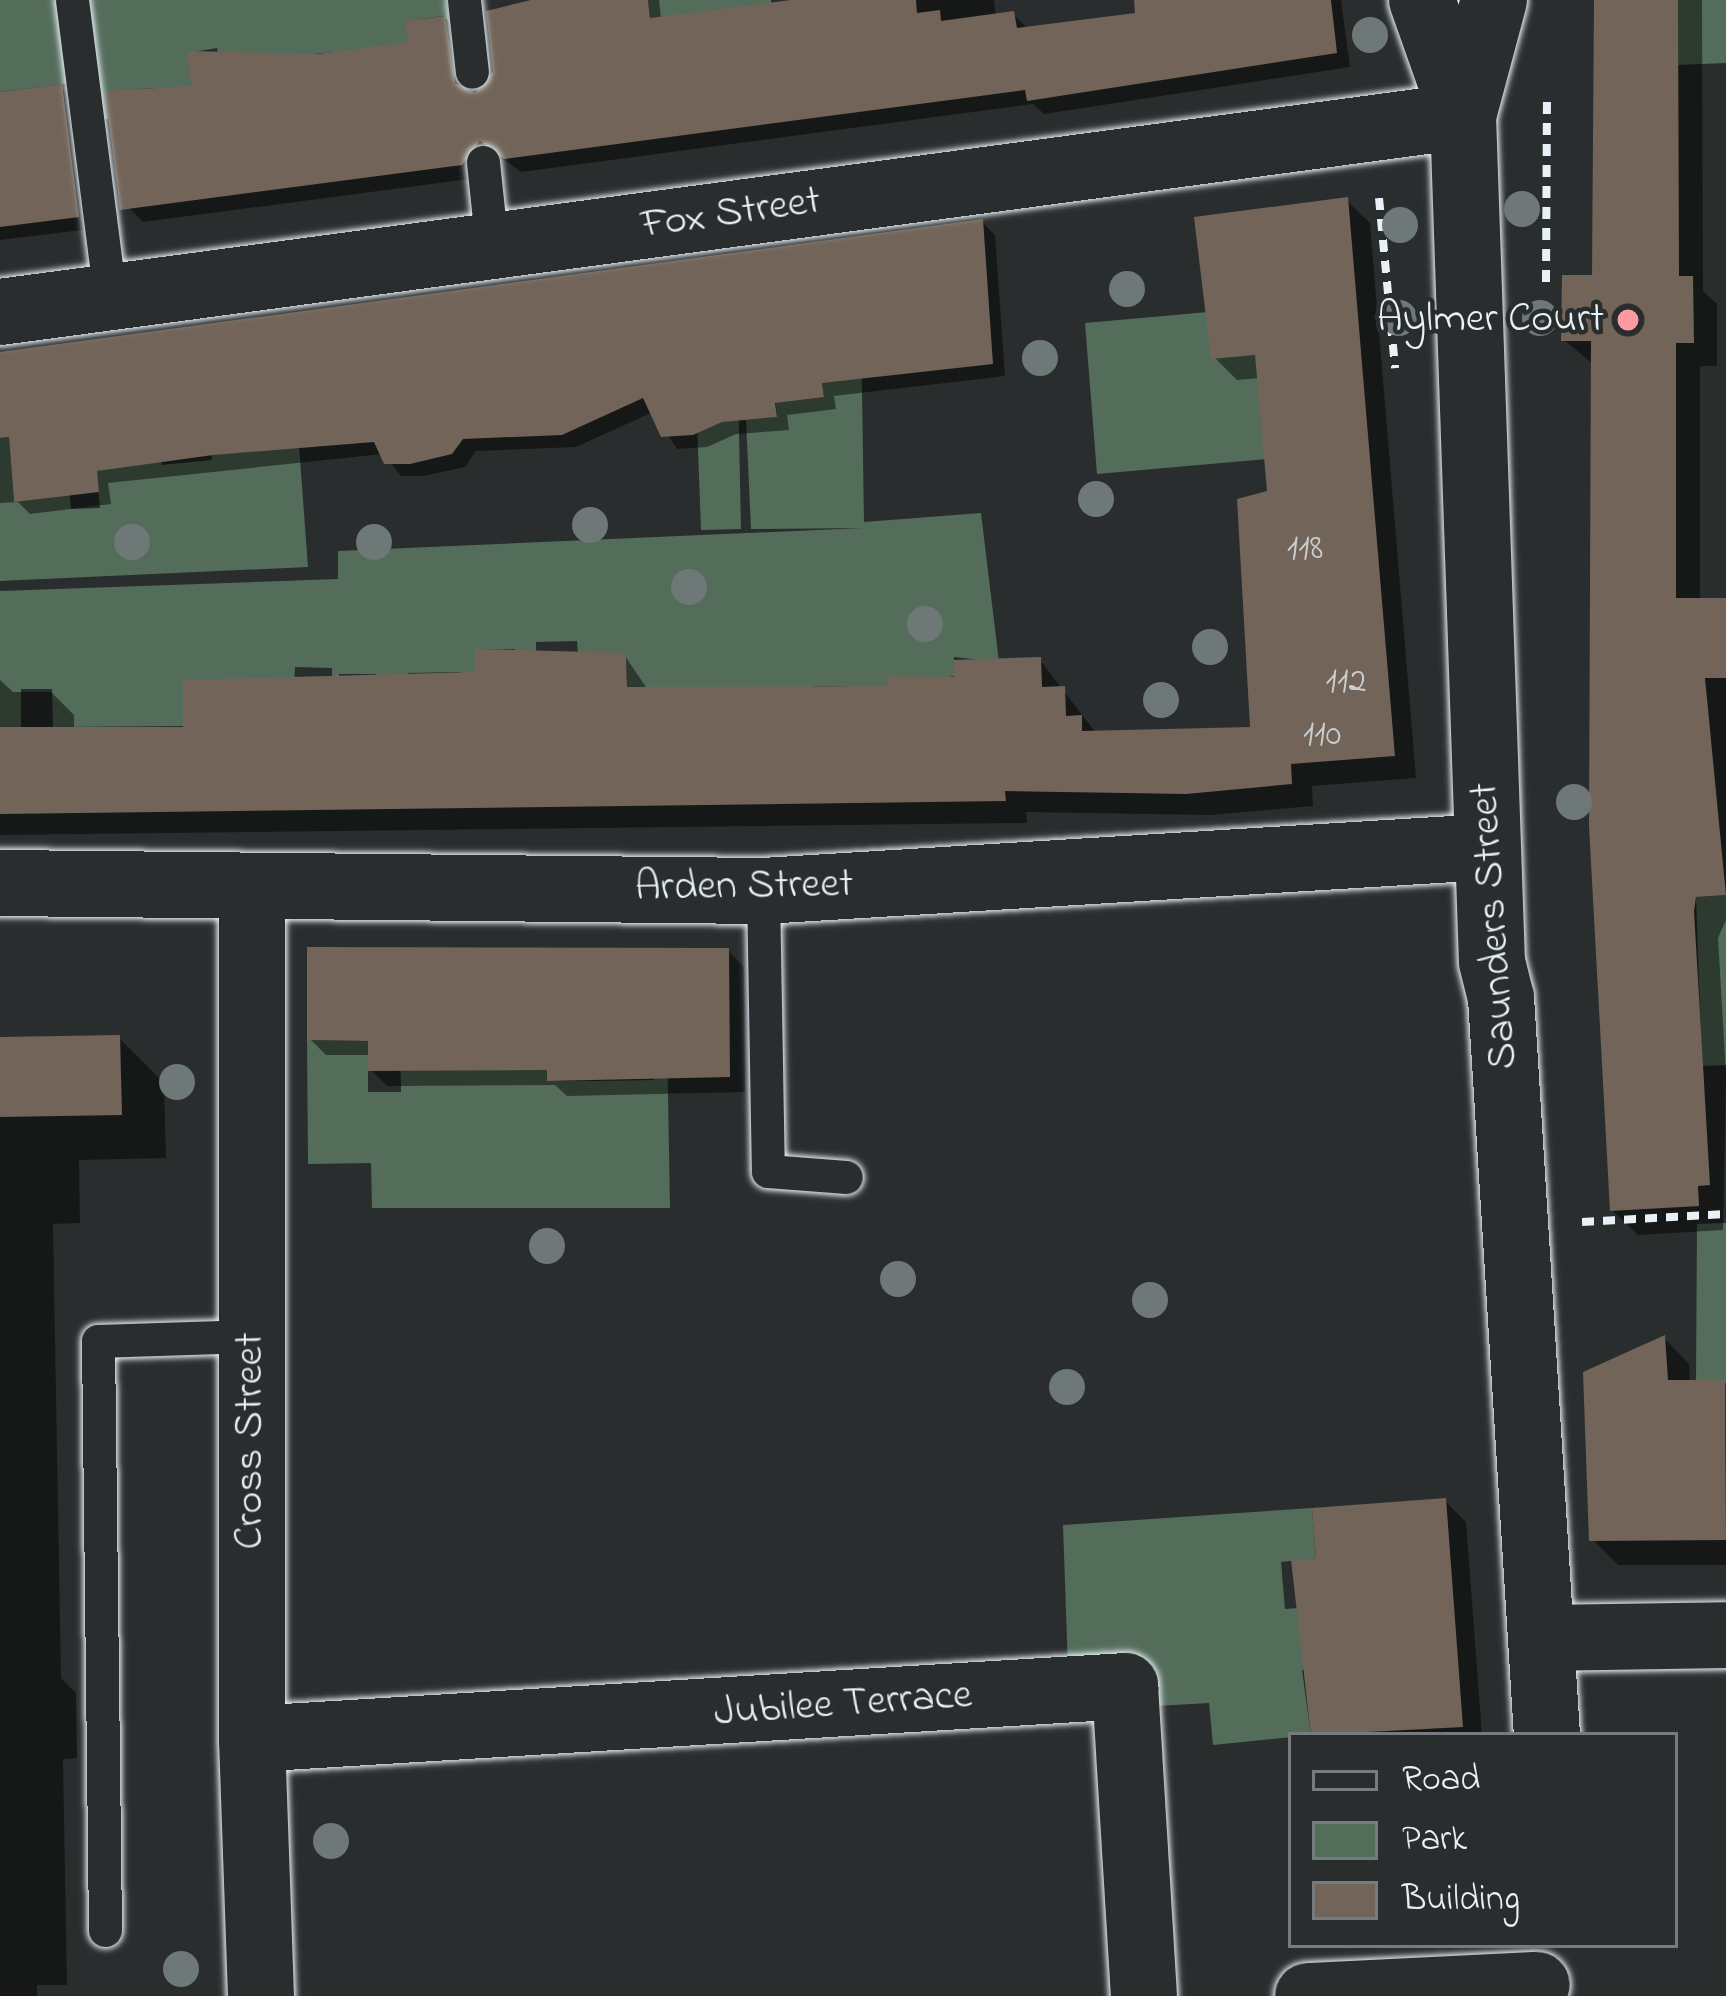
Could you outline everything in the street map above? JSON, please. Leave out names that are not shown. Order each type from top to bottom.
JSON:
[{"type":"street","name":"Saunders Street","points":[[1422,0],[1462,116],[1486,847],[1547,1732]]},
{"type":"street","name":"Saunders Street","points":[[1462,116],[1494,0]]},
{"type":"street","name":"Fox Street","points":[[0,312],[1462,116]]},
{"type":"street","name":"Arden Street","points":[[0,883],[763,892],[1486,847]]},
{"type":"street","name":"Cross Street","points":[[252,886],[252,1739],[261,1996]]},
{"type":"street","points":[[1544,1638],[1726,1635]]},
{"type":"street","name":"Jubilee Terrace","points":[[252,1739],[1125,1686],[1144,1996]]},
{"type":"street","points":[[1308,1996],[1538,1975]]},
{"type":"lane","points":[[72,0],[110,297]]},
{"type":"lane","points":[[464,0],[472,72]]},
{"type":"lane","points":[[483,162],[492,247]]},
{"type":"lane","points":[[763,892],[768,1172],[846,1177]]},
{"type":"lane","points":[[105,1930],[98,1341],[250,1336]]},
{"type":"path","points":[[1368,192],[1380,200],[1396,384]]},
{"type":"path","points":[[1569,1222],[1726,1214]]},
{"type":"green space","points":[[0,0],[61,0],[72,83],[0,92]]},
{"type":"green space","points":[[84,0],[446,0],[456,76],[413,81],[347,51],[313,54],[226,104],[217,48],[187,53],[203,109],[160,88],[137,89],[115,92],[119,118],[101,120]]},
{"type":"green space","points":[[648,0],[771,0],[772,7],[650,18]]},
{"type":"green space","points":[[1678,0],[1726,0],[1726,63],[1677,65]]},
{"type":"green space","points":[[1274,306],[1256,354],[1267,459],[1097,474],[1085,323]]},
{"type":"green space","points":[[861,324],[864,522],[981,513],[999,662],[954,657],[954,686],[887,677],[888,719],[847,720],[846,686],[814,686],[814,718],[627,689],[626,653],[578,654],[577,641],[536,642],[537,723],[516,690],[515,649],[475,650],[476,725],[461,672],[408,673],[408,725],[378,712],[376,674],[339,674],[340,711],[332,711],[332,668],[295,667],[294,685],[184,680],[183,726],[53,727],[52,689],[21,689],[21,727],[0,727],[0,591],[338,579],[338,551],[863,528],[751,529],[746,420],[777,417],[769,330],[824,397],[821,375]]},
{"type":"green space","points":[[694,342],[738,385],[741,529],[701,530]]},
{"type":"green space","points":[[296,405],[308,567],[0,581],[0,438],[9,437],[14,502],[49,497],[63,429],[71,509],[100,508],[95,458],[157,418],[162,465],[212,460],[208,409]]},
{"type":"green space","points":[[1726,895],[1726,1065],[1702,1066],[1696,897]]},
{"type":"green space","points":[[400,1035],[547,1035],[548,1081],[654,1080],[654,1036],[667,1036],[670,1208],[372,1208],[371,1163],[308,1164],[307,1040],[368,1041],[368,1092],[401,1092]]},
{"type":"green space","points":[[1726,1223],[1726,1442],[1725,1381],[1696,1380],[1697,1224]]},
{"type":"green space","points":[[1312,1508],[1316,1558],[1281,1562],[1285,1609],[1364,1603],[1367,1665],[1302,1670],[1311,1732],[1213,1745],[1209,1703],[1156,1706],[1153,1665],[1068,1670],[1063,1525]]},
{"type":"building","points":[[531,0],[648,0],[650,18],[791,0],[916,0],[917,13],[940,10],[941,21],[1014,11],[1017,28],[1135,13],[1134,0],[1331,0],[1337,53],[1027,101],[1025,90],[504,159],[480,141],[462,165],[120,210],[105,91],[192,86],[186,51],[318,54],[408,42],[405,21],[445,16],[455,83],[475,93],[493,71],[486,11]]},
{"type":"building","points":[[1594,0],[1678,0],[1679,276],[1693,276],[1694,343],[1676,343],[1676,598],[1726,598],[1726,678],[1705,678],[1726,895],[1696,897],[1694,911],[1710,1185],[1698,1186],[1699,1206],[1610,1211],[1589,826],[1591,341],[1561,341],[1562,275],[1592,275]]},
{"type":"building","points":[[62,84],[79,217],[0,227],[0,92]]},
{"type":"building","points":[[1348,197],[1395,756],[1291,764],[1292,784],[1186,794],[1005,791],[1006,801],[0,814],[0,727],[183,727],[183,680],[475,672],[475,649],[626,653],[627,687],[887,686],[887,676],[954,677],[954,660],[1041,657],[1042,687],[1065,686],[1066,716],[1082,715],[1082,731],[1250,727],[1237,499],[1267,491],[1255,355],[1211,359],[1194,217]]},
{"type":"building","points":[[983,219],[993,364],[822,383],[824,397],[775,403],[777,417],[722,422],[693,435],[661,437],[643,398],[562,435],[463,439],[452,454],[410,464],[384,464],[374,442],[213,455],[97,471],[99,492],[14,502],[9,437],[0,438],[0,352]]},
{"type":"building","points":[[307,947],[729,948],[730,1077],[547,1081],[547,1070],[368,1071],[368,1041],[307,1040]]},
{"type":"building","points":[[120,1035],[122,1115],[0,1117],[0,1037]]},
{"type":"building","points":[[1665,1335],[1668,1380],[1725,1380],[1726,1540],[1589,1541],[1583,1372]]},
{"type":"building","points":[[1446,1498],[1463,1727],[1311,1732],[1291,1560],[1316,1558],[1312,1508]]},
{"type":"place","name":"Aylmer Court","points":[[1628,320]]}]
